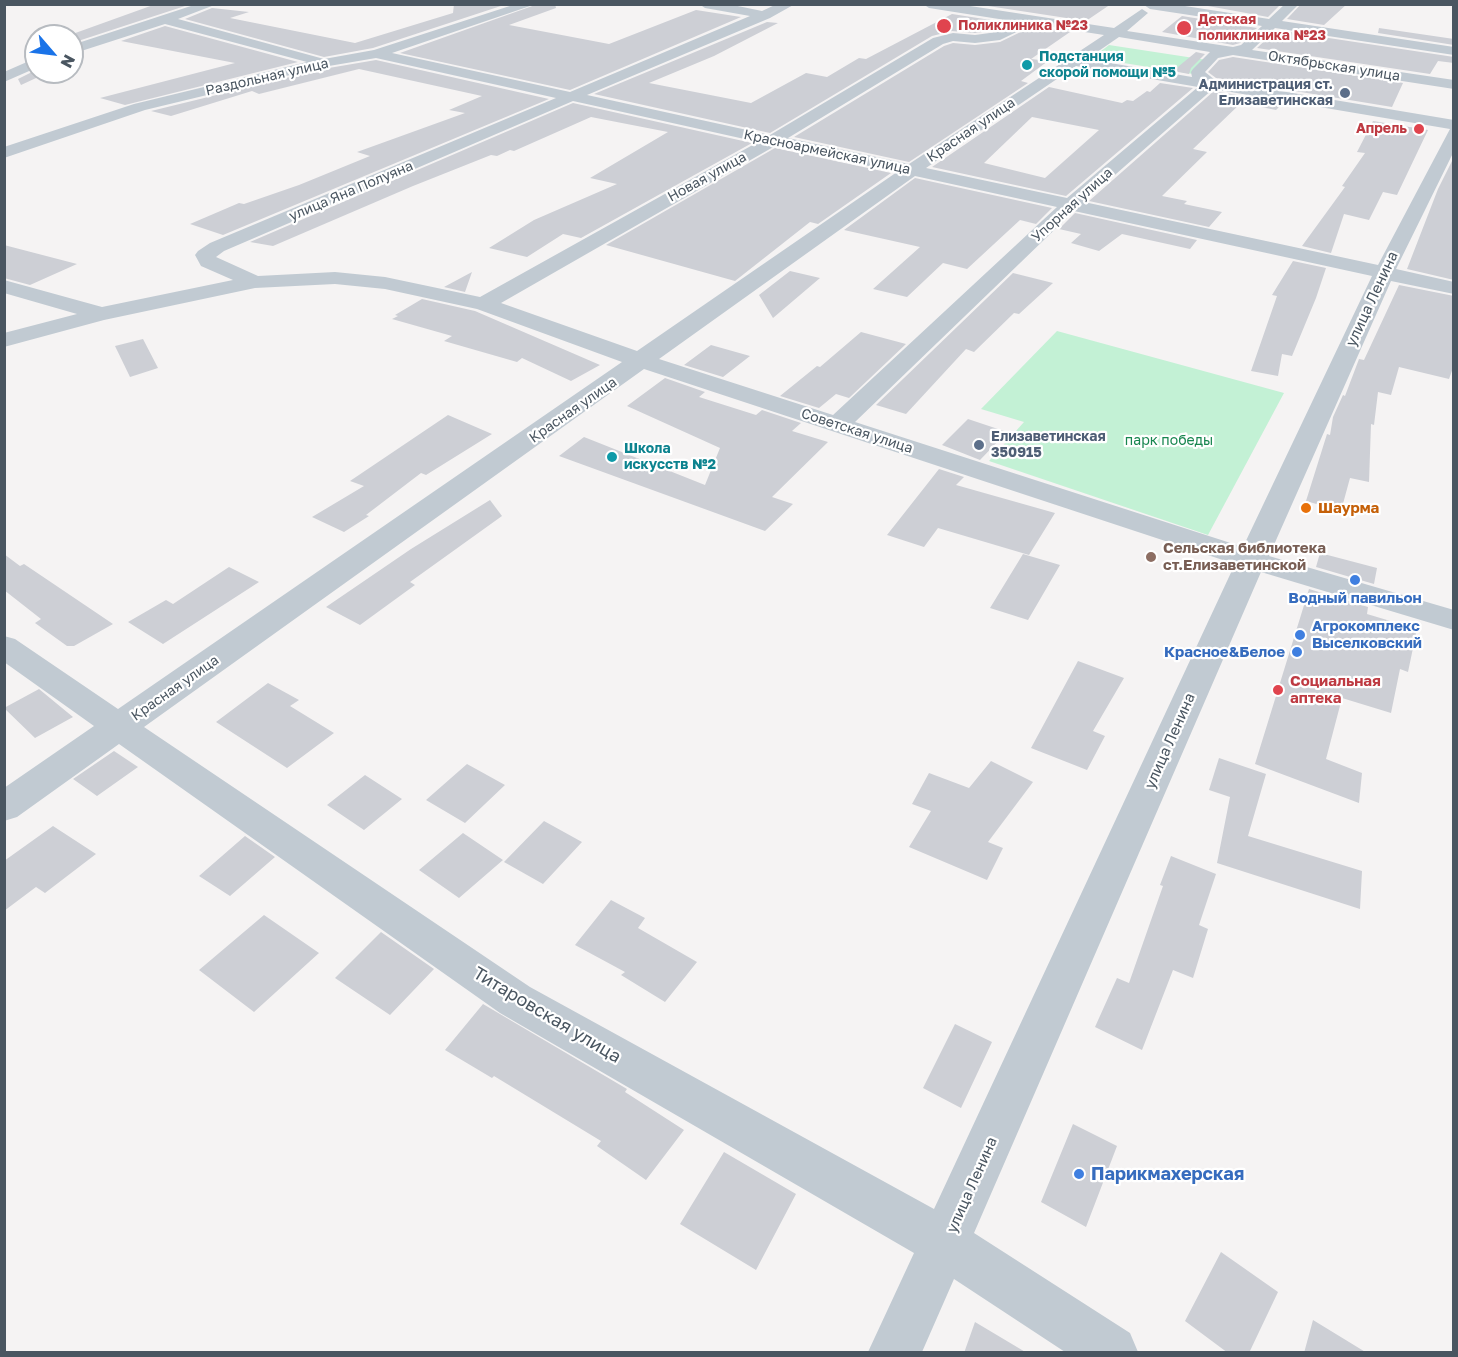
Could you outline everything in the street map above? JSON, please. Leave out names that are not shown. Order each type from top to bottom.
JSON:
[{"type":"street","points":[[84,46],[211,4]]},
{"type":"street","name":"Раздольная улица","points":[[4,153],[140,107],[322,63],[376,54],[530,4]]},
{"type":"street","points":[[705,4],[765,15]]},
{"type":"street","name":"улица Яна Полуяна","points":[[255,282],[208,262],[205,255],[217,247],[789,4]]},
{"type":"street","name":"Октябрьская улица","points":[[929,4],[1454,85]]},
{"type":"street","points":[[1000,15],[1018,4]]},
{"type":"street","points":[[1210,84],[1200,78],[1198,72],[1213,55],[1246,48],[1293,4]]},
{"type":"street","points":[[1148,8],[1272,23],[1454,51]]},
{"type":"street","name":"Красная улица","points":[[4,807],[912,170],[1116,33],[1148,8]]},
{"type":"street","points":[[164,20],[290,52],[322,63]]},
{"type":"street","name":"Новая улица","points":[[483,304],[773,140],[938,41],[953,37],[975,39],[1000,36],[1031,20]]},
{"type":"street","points":[[1154,51],[1169,41]]},
{"type":"street","name":"Красноармейская улица","points":[[376,54],[1454,288]]},
{"type":"street","points":[[1072,61],[1454,125]]},
{"type":"street","points":[[4,78],[24,68]]},
{"type":"street","name":"Упорная улица","points":[[837,424],[1070,205],[1210,84]]},
{"type":"street","name":"улица Ленина","points":[[895,1353],[1252,560],[1384,273],[1454,133]]},
{"type":"street","name":"Советская улица","points":[[255,282],[335,278],[385,284],[483,304],[642,361],[1252,560],[1454,620]]},
{"type":"street","points":[[4,340],[101,314],[255,282]]},
{"type":"street","points":[[4,286],[101,314]]},
{"type":"street","name":"Титаровская улица","points":[[4,646],[515,1000],[945,1243],[1110,1353]]},
{"type":"green space","points":[[1109,45],[1207,60],[1193,74],[1092,58]]},
{"type":"green space","name":"парк победы","points":[[1057,331],[1284,393],[1208,535],[989,461],[1024,422],[981,409]]},
{"type":"building","points":[[156,4],[185,6],[84,39],[84,30]]},
{"type":"building","points":[[454,4],[507,4],[373,48],[324,57],[185,19],[212,8],[249,12],[230,18],[355,43],[453,13]]},
{"type":"building","points":[[538,4],[555,4],[556,8],[509,25],[609,44],[696,10],[741,17],[570,90],[400,53]]},
{"type":"building","points":[[975,4],[1111,4],[1086,21]]},
{"type":"building","points":[[1197,4],[1281,4],[1268,17]]},
{"type":"building","points":[[1301,4],[1347,4],[1324,25],[1287,19]]},
{"type":"building","points":[[952,14],[1010,23],[996,30],[975,33],[952,31],[932,36],[770,133],[594,94],[767,22],[778,23],[714,56],[649,83],[751,103],[806,73],[827,77],[859,58],[866,59]]},
{"type":"building","points":[[1182,16],[1257,28],[1240,43],[1233,45],[1162,32]]},
{"type":"building","points":[[165,26],[298,62],[125,105],[100,98],[235,63],[121,41]]},
{"type":"building","points":[[1033,26],[1070,32],[1031,59],[1048,61],[1021,81],[1028,83],[909,162],[794,137],[944,46],[953,43],[975,45],[1000,42]]},
{"type":"building","points":[[1379,28],[1454,39],[1454,45],[1378,33]]},
{"type":"building","points":[[1276,30],[1454,57],[1454,63],[1438,61],[1430,74],[1257,48]]},
{"type":"building","points":[[1196,52],[1205,54],[1191,68],[1189,74],[1173,71]]},
{"type":"building","points":[[1233,57],[1403,83],[1392,107],[1216,78],[1208,72],[1219,60]]},
{"type":"building","points":[[376,60],[549,99],[223,235],[190,224],[239,203],[244,204],[299,185],[370,156],[357,152],[465,113],[449,110],[482,96],[359,69],[259,94],[252,91],[171,116],[151,111],[323,69]]},
{"type":"building","points":[[24,76],[24,84],[21,85],[18,79]]},
{"type":"building","points":[[1160,83],[1193,88],[1066,196],[932,167],[1049,87],[1122,103],[1127,100],[1133,101],[1147,91],[1150,92]],"holes":[[[1032,117],[1099,130],[1045,178],[984,163]]]},
{"type":"building","points":[[1214,91],[1283,103],[1276,110],[1241,103],[1193,149],[1207,152],[1162,196],[1187,201],[1184,204],[1222,212],[1209,227],[1089,201]]},
{"type":"building","points":[[573,103],[752,143],[581,238],[563,234],[527,257],[489,248],[534,220],[617,184],[590,178],[668,132],[591,117],[514,151],[510,150],[497,156],[491,155],[413,186],[273,246],[250,242]]},
{"type":"building","points":[[1373,121],[1428,130],[1397,195],[1383,192],[1369,220],[1344,214],[1331,253],[1302,246],[1345,187],[1342,186],[1365,153],[1357,152]]},
{"type":"building","points":[[775,148],[891,173],[818,224],[810,222],[735,281],[606,245]]},
{"type":"building","points":[[1454,157],[1454,280],[1407,269],[1438,189]]},
{"type":"building","points":[[915,178],[1052,208],[1036,224],[1020,220],[967,269],[943,263],[907,297],[873,289],[920,247],[844,230]]},
{"type":"building","points":[[1075,213],[1197,240],[1190,249],[1122,234],[1099,251],[1071,243],[1081,234],[1059,229]]},
{"type":"building","points":[[4,245],[77,264],[30,285],[4,278]]},
{"type":"building","points":[[1293,261],[1326,268],[1316,298],[1292,356],[1282,354],[1278,376],[1251,371],[1277,296],[1272,295]]},
{"type":"building","points":[[790,271],[820,278],[773,318],[759,295]]},
{"type":"building","points":[[472,272],[465,292],[444,287]]},
{"type":"building","points":[[1013,273],[1053,283],[1019,314],[1014,313],[974,352],[966,349],[906,414],[876,405]]},
{"type":"building","points":[[1399,285],[1454,296],[1454,365],[1449,379],[1399,367],[1391,395],[1378,392],[1374,425],[1371,424],[1369,482],[1350,478],[1341,511],[1306,501],[1327,434],[1330,435],[1333,417],[1343,395],[1345,396],[1359,359],[1364,360]]},
{"type":"building","points":[[422,299],[475,311],[600,365],[571,381],[522,358],[517,362],[444,341],[452,336],[392,319]]},
{"type":"building","points":[[861,332],[906,344],[849,398],[836,394],[819,408],[780,396],[817,366],[820,367]]},
{"type":"building","points":[[143,339],[158,368],[130,377],[115,346]]},
{"type":"building","points":[[711,345],[750,356],[723,377],[684,365]]},
{"type":"building","name":"Школа искусств №2","points":[[665,378],[705,392],[699,397],[756,415],[762,410],[801,423],[792,431],[828,442],[772,497],[793,504],[765,531],[559,456],[584,437],[705,485],[720,448],[627,406]]},
{"type":"building","points":[[448,415],[492,434],[426,475],[421,473],[366,515],[369,516],[344,532],[312,517],[364,486],[350,481]]},
{"type":"building","points":[[968,419],[1007,432],[980,460],[942,445]]},
{"type":"building","points":[[939,469],[964,477],[956,485],[1055,513],[1029,555],[938,528],[924,547],[887,535]]},
{"type":"building","points":[[490,500],[502,516],[410,582],[415,585],[360,625],[326,607],[411,549]]},
{"type":"building","points":[[1320,553],[1377,568],[1374,584],[1316,567]]},
{"type":"building","points":[[4,554],[20,566],[24,564],[113,624],[74,646],[67,646],[35,623],[41,619],[4,590]]},
{"type":"building","points":[[1023,554],[1060,565],[1028,620],[990,608]]},
{"type":"building","points":[[229,567],[259,582],[163,644],[128,622],[166,600],[173,604]]},
{"type":"building","points":[[1309,589],[1368,607],[1367,614],[1417,629],[1408,672],[1400,669],[1391,713],[1342,698],[1326,759],[1362,773],[1359,803],[1255,764]]},
{"type":"building","points":[[1078,661],[1124,678],[1093,731],[1105,736],[1087,770],[1031,748]]},
{"type":"building","points":[[268,683],[299,700],[290,706],[334,733],[287,768],[216,722]]},
{"type":"building","points":[[39,689],[73,717],[35,738],[4,708]]},
{"type":"building","points":[[114,751],[138,767],[97,796],[73,779]]},
{"type":"building","points":[[1219,758],[1266,774],[1248,836],[1362,871],[1360,909],[1217,863],[1230,797],[1209,790]]},
{"type":"building","points":[[991,761],[1033,782],[988,842],[1003,848],[987,880],[909,847],[931,811],[912,804],[929,773],[969,788]]},
{"type":"building","points":[[467,764],[505,785],[465,823],[426,800]]},
{"type":"building","points":[[365,775],[402,799],[364,830],[327,805]]},
{"type":"building","points":[[544,821],[582,842],[543,884],[504,862]]},
{"type":"building","points":[[53,826],[96,854],[45,893],[36,887],[4,911],[4,861]]},
{"type":"building","points":[[463,833],[503,860],[459,898],[419,870]]},
{"type":"building","points":[[245,836],[275,857],[230,896],[199,876]]},
{"type":"building","points":[[1171,856],[1216,874],[1199,925],[1208,929],[1193,978],[1173,970],[1142,1050],[1095,1027],[1117,978],[1129,983],[1163,886],[1160,885]]},
{"type":"building","points":[[611,900],[645,918],[638,928],[697,962],[665,1002],[621,975],[625,972],[575,945]]},
{"type":"building","points":[[264,915],[319,953],[254,1012],[199,970]]},
{"type":"building","points":[[381,932],[434,969],[390,1015],[335,978]]},
{"type":"building","points":[[483,1004],[627,1089],[625,1092],[684,1130],[646,1180],[597,1146],[601,1141],[494,1076],[492,1078],[445,1050]]},
{"type":"building","points":[[955,1024],[992,1042],[961,1108],[923,1088]]},
{"type":"building","name":"Парикмахерская","points":[[1073,1124],[1117,1146],[1086,1227],[1041,1202]]},
{"type":"building","points":[[724,1152],[796,1194],[756,1270],[680,1224]]},
{"type":"building","points":[[1221,1252],[1278,1292],[1249,1353],[1228,1353],[1185,1321]]},
{"type":"building","points":[[1313,1320],[1367,1353],[1304,1353]]},
{"type":"building","points":[[975,1322],[1027,1353],[964,1353]]},
{"type":"place","name":"Поликлиника №23","points":[[944,26]]},
{"type":"place","name":"Детская поликлиника №23","points":[[1184,28]]},
{"type":"place","name":"Подстанция скорой помощи №5","points":[[1027,65]]},
{"type":"place","name":"Администрация ст. Елизаветинская","points":[[1345,93]]},
{"type":"place","name":"Апрель","points":[[1419,129]]},
{"type":"place","name":"Елизаветинская 350915","points":[[979,445]]},
{"type":"place","name":"Школа искусств №2","points":[[612,457]]},
{"type":"place","name":"Шаурма","points":[[1306,508]]},
{"type":"place","name":"Сельская библиотека ст.Елизаветинской","points":[[1151,557]]},
{"type":"place","name":"Водный павильон","points":[[1355,580]]},
{"type":"place","name":"Агрокомплекс Выселковский","points":[[1300,635]]},
{"type":"place","name":"Красное&Белое","points":[[1297,652]]},
{"type":"place","name":"Социальная аптека","points":[[1278,690]]},
{"type":"place","name":"Парикмахерская","points":[[1079,1174]]}]
